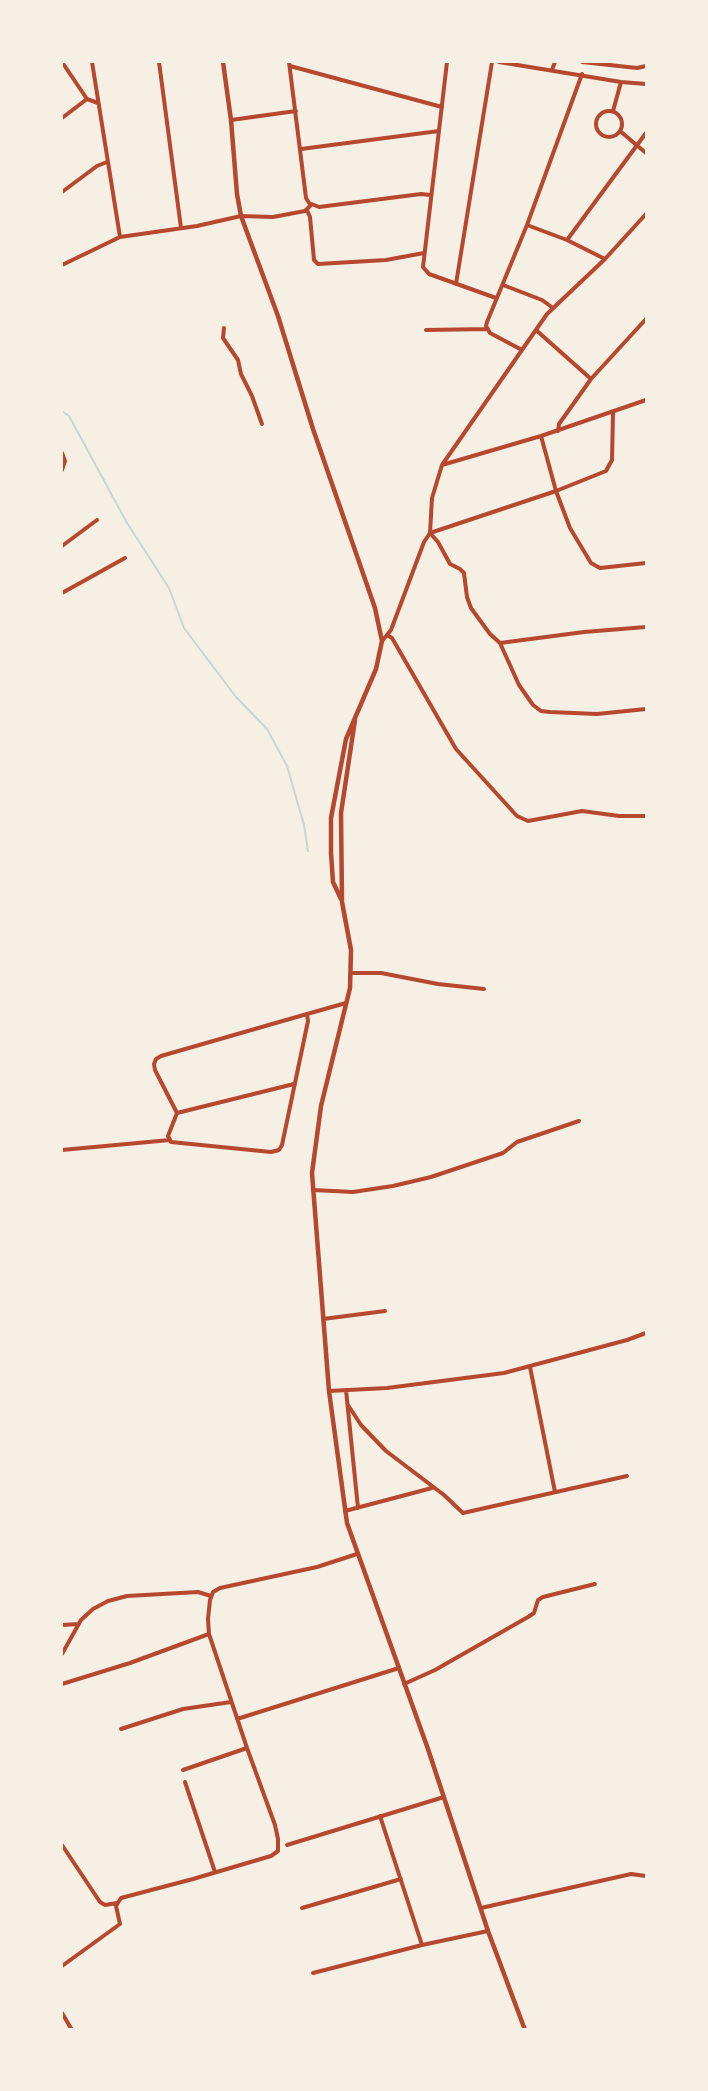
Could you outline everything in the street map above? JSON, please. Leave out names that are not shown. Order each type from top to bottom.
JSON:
[{"type":"street","points":[[62,62],[87,99],[98,103]]},
{"type":"street","points":[[92,62],[120,237]]},
{"type":"street","points":[[159,62],[181,228]]},
{"type":"street","points":[[224,62],[241,216],[278,316],[313,429],[375,608],[382,641],[376,669],[346,738],[331,818],[333,882],[342,902]]},
{"type":"street","points":[[447,62],[423,267],[426,272],[496,298]]},
{"type":"street","points":[[456,284],[492,62]]},
{"type":"street","points":[[499,62],[646,84]]},
{"type":"street","points":[[552,70],[555,62]]},
{"type":"street","points":[[582,62],[637,68],[646,66]]},
{"type":"street","points":[[430,195],[421,194],[319,207],[311,205],[306,198],[290,64],[442,107]]},
{"type":"street","points":[[522,350],[490,333],[487,322],[527,225],[582,74]]},
{"type":"street","points":[[612,111],[621,82]]},
{"type":"street","points":[[62,118],[87,99]]},
{"type":"street","points":[[231,120],[296,111]]},
{"type":"street","points":[[604,111],[612,111],[621,119],[620,131],[609,137],[597,131],[596,122],[597,117],[604,111]]},
{"type":"street","points":[[301,149],[439,131]]},
{"type":"street","points":[[620,131],[646,153]]},
{"type":"street","points":[[567,240],[646,133]]},
{"type":"street","points":[[62,192],[96,166],[107,162]]},
{"type":"street","points":[[62,265],[120,237],[197,226],[241,216],[273,217],[307,210],[311,205]]},
{"type":"street","points":[[307,210],[310,217],[314,260],[318,264],[386,260],[424,253]]},
{"type":"street","points":[[382,641],[391,630],[424,542],[430,533],[432,498],[442,465],[536,330],[554,308],[605,259],[646,214]]},
{"type":"street","points":[[527,225],[567,240],[605,259]]},
{"type":"street","points":[[503,285],[542,300],[554,308]]},
{"type":"street","points":[[558,430],[559,424],[591,379],[646,319]]},
{"type":"street","points":[[224,328],[223,338],[238,360],[241,374],[262,424]]},
{"type":"street","points":[[426,330],[488,329]]},
{"type":"street","points":[[536,330],[591,379]]},
{"type":"street","points":[[442,465],[542,436],[646,400]]},
{"type":"street","points":[[430,533],[597,475],[610,466],[612,460],[613,413]]},
{"type":"street","points":[[542,436],[556,491],[570,528],[595,567],[646,563]]},
{"type":"street","points":[[62,453],[65,461],[62,470]]},
{"type":"street","points":[[62,546],[97,519]]},
{"type":"street","points":[[430,533],[438,542],[448,562],[464,573],[471,608],[490,634],[500,643],[519,685],[533,705],[541,711],[597,714],[646,709]]},
{"type":"street","points":[[62,593],[125,558]]},
{"type":"street","points":[[500,643],[646,627]]},
{"type":"street","points":[[387,635],[392,638],[456,749],[517,816],[528,821],[582,811],[619,816],[646,816]]},
{"type":"street","points":[[355,720],[341,813],[342,902],[351,950],[351,973],[347,1002],[321,1106],[313,1158],[312,1190],[329,1391],[345,1511],[357,1554],[444,1796],[488,1931],[525,2030]]},
{"type":"street","points":[[351,973],[381,973],[484,989]]},
{"type":"street","points":[[170,1140],[168,1136],[177,1113],[155,1070],[156,1059],[347,1002]]},
{"type":"street","points":[[62,1150],[170,1140],[174,1143],[276,1151],[282,1145],[308,1021],[307,1014]]},
{"type":"street","points":[[177,1113],[294,1084]]},
{"type":"street","points":[[312,1190],[352,1192],[431,1178],[503,1153],[517,1142],[579,1121]]},
{"type":"street","points":[[322,1319],[385,1311]]},
{"type":"street","points":[[329,1391],[504,1373],[646,1333]]},
{"type":"street","points":[[530,1366],[555,1492]]},
{"type":"street","points":[[346,1390],[358,1508]]},
{"type":"street","points":[[348,1405],[361,1425],[386,1451],[454,1503],[463,1513],[627,1476]]},
{"type":"street","points":[[345,1511],[432,1488]]},
{"type":"street","points":[[62,1845],[100,1902],[105,1905],[117,1903],[124,1897],[271,1856],[279,1849],[274,1825],[209,1634],[207,1619],[211,1596],[216,1590],[224,1587],[317,1567],[357,1554]]},
{"type":"street","points":[[403,1684],[435,1670],[528,1617],[534,1613],[538,1600],[543,1597],[595,1584]]},
{"type":"street","points":[[62,1654],[79,1624],[93,1609],[117,1598],[198,1592],[211,1596]]},
{"type":"street","points":[[62,1625],[79,1624]]},
{"type":"street","points":[[62,1684],[130,1663],[209,1634]]},
{"type":"street","points":[[237,1719],[399,1668]]},
{"type":"street","points":[[121,1729],[183,1709],[231,1702]]},
{"type":"street","points":[[183,1770],[247,1748]]},
{"type":"street","points":[[185,1782],[215,1872]]},
{"type":"street","points":[[287,1845],[444,1796]]},
{"type":"street","points":[[380,1816],[422,1945]]},
{"type":"street","points":[[481,1908],[631,1874],[646,1876]]},
{"type":"street","points":[[302,1908],[401,1879]]},
{"type":"street","points":[[62,1966],[120,1924],[117,1903]]},
{"type":"street","points":[[313,1973],[488,1931]]},
{"type":"street","points":[[62,2013],[72,2030]]},
{"type":"waterway","points":[[62,411],[69,416],[127,523],[169,588],[184,628],[236,697],[267,729],[287,766],[304,825],[308,851]]}]
